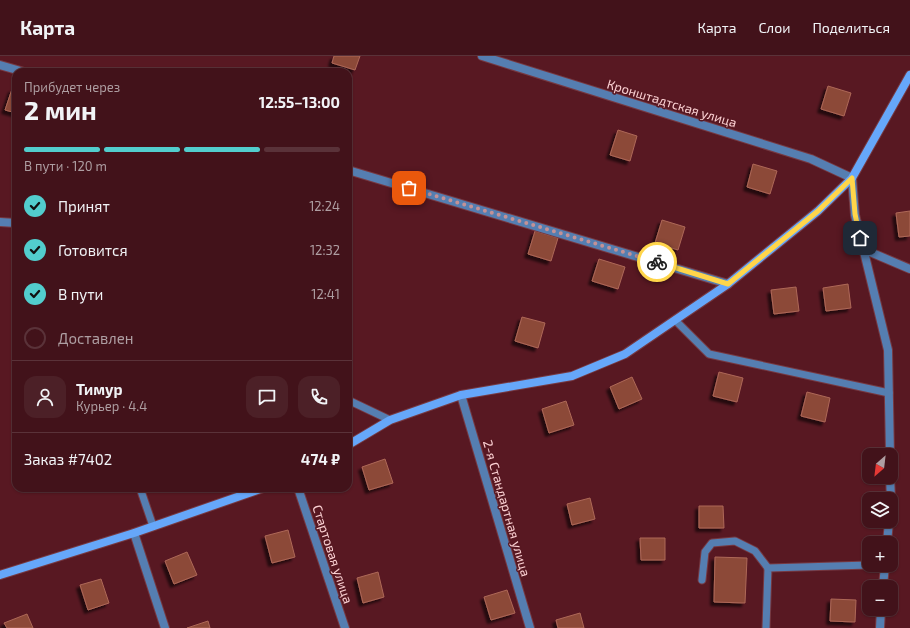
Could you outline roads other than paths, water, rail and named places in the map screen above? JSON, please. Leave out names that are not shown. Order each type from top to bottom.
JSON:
[{"type":"street","name":"Кронштадтская улица","points":[[482,56],[811,159],[852,178]]},
{"type":"street","points":[[0,65],[12,68]]},
{"type":"street","points":[[352,443],[390,420],[461,395],[572,376],[625,354],[728,284],[818,211],[852,178],[910,75]]},
{"type":"street","points":[[352,171],[728,284]]},
{"type":"street","points":[[852,178],[855,214],[888,350],[890,448]]},
{"type":"street","points":[[0,222],[12,223]]},
{"type":"street","points":[[863,249],[910,269]]},
{"type":"street","name":"2-я Стандартная улица","points":[[461,395],[530,628]]},
{"type":"street","points":[[0,575],[134,533],[251,492]]},
{"type":"street","name":"Стартовая улица","points":[[299,492],[345,628]]},
{"type":"street","points":[[134,533],[165,628]]},
{"type":"street","points":[[880,628],[881,616]]},
{"type":"lane","points":[[675,320],[709,354],[889,393]]},
{"type":"lane","points":[[352,402],[390,420]]},
{"type":"lane","points":[[141,492],[153,526]]},
{"type":"lane","points":[[702,580],[705,552],[712,543],[735,541],[755,551],[768,568],[766,628]]},
{"type":"lane","points":[[768,568],[862,565]]}]
